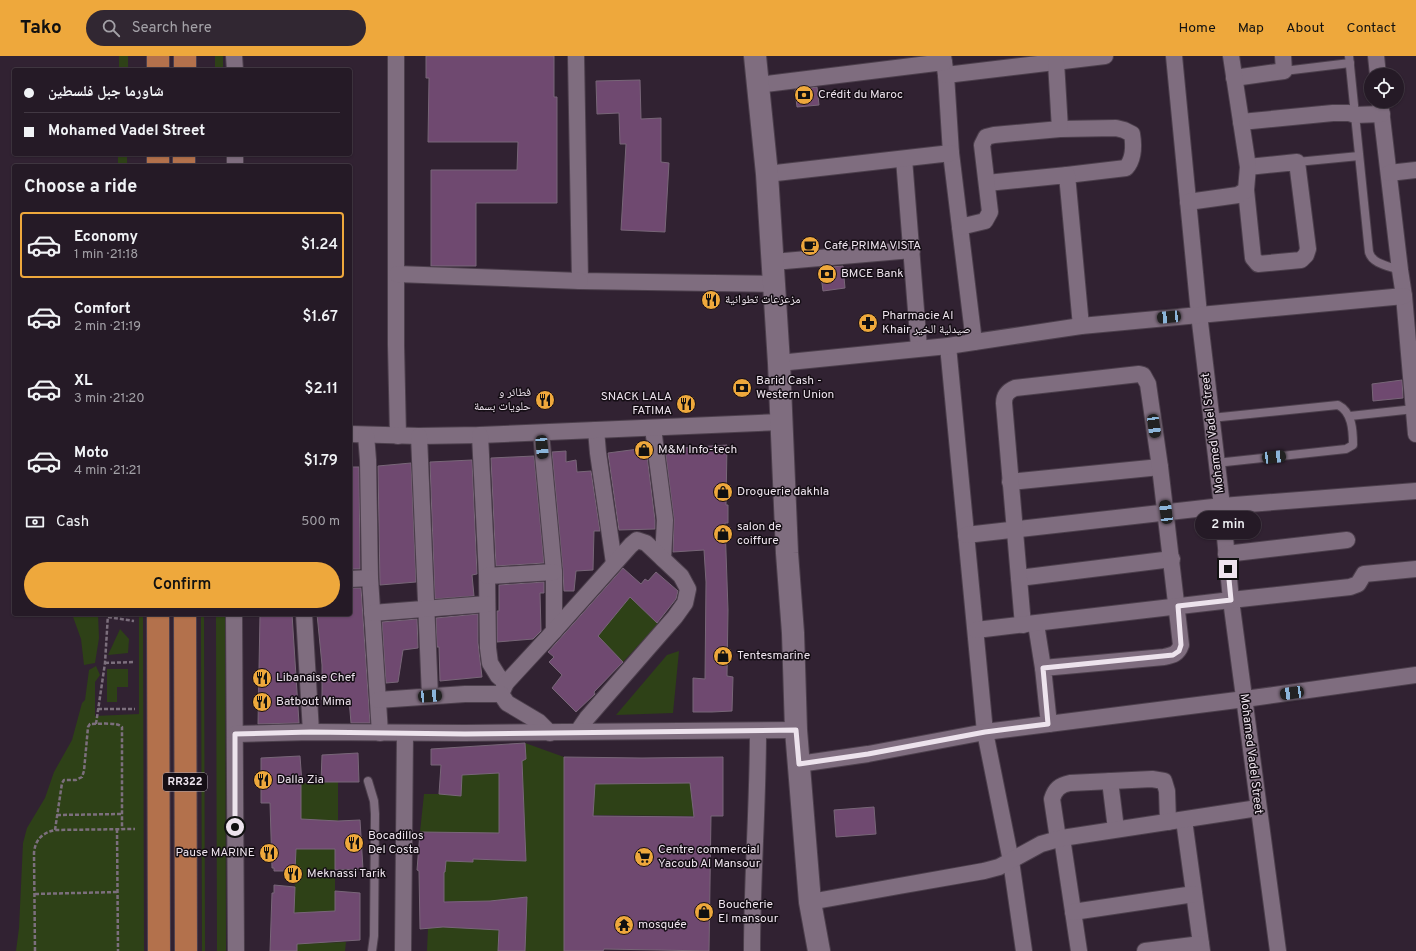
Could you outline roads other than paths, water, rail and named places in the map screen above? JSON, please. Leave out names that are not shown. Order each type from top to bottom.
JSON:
[{"type":"main road","points":[[158,56],[158,68]]},
{"type":"main road","points":[[184,68],[185,56]]},
{"type":"main road","points":[[756,56],[767,174],[779,363],[787,553],[793,633],[796,730],[810,902],[819,951]]},
{"type":"main road","name":"RR322","points":[[158,616],[159,951]]},
{"type":"main road","name":"RR322","points":[[185,616],[186,951]]},
{"type":"street","points":[[234,56],[235,68]]},
{"type":"street","points":[[396,56],[396,345],[398,436]]},
{"type":"street","points":[[576,56],[580,281]]},
{"type":"street","points":[[758,85],[944,64],[1056,62],[1105,56]]},
{"type":"street","name":"Mohamed Vadel Street","points":[[1174,56],[1199,314],[1222,506],[1231,600],[1278,951]]},
{"type":"street","points":[[1231,56],[1248,167],[1246,190],[1253,258],[1258,264],[1301,260],[1306,256],[1308,249],[1297,162],[1248,167]]},
{"type":"street","points":[[1376,56],[1377,68]]},
{"type":"street","points":[[1056,62],[1060,129]]},
{"type":"street","points":[[944,64],[951,152],[974,342]]},
{"type":"street","points":[[1234,78],[1284,64]]},
{"type":"street","points":[[1241,122],[1333,113],[1348,113],[1356,115],[1381,108],[1404,296],[1416,434]]},
{"type":"street","points":[[960,227],[985,221],[989,217],[990,212],[982,145],[986,138],[994,135],[1060,129],[1120,128],[1132,134],[1133,157],[1132,161],[1126,168],[987,183]]},
{"type":"street","points":[[767,174],[904,159],[951,152]]},
{"type":"street","points":[[904,159],[919,348]]},
{"type":"street","points":[[1389,173],[1416,170]]},
{"type":"street","points":[[1067,175],[1081,326]]},
{"type":"street","points":[[1188,202],[1238,196],[1246,190]]},
{"type":"street","points":[[773,262],[912,250]]},
{"type":"street","points":[[397,274],[580,281],[774,284]]},
{"type":"street","points":[[779,363],[948,346],[1081,326],[1404,296]]},
{"type":"street","points":[[948,346],[985,732],[1011,861],[1024,951]]},
{"type":"street","points":[[1043,668],[1173,655],[1179,651],[1181,645],[1178,606],[1166,512],[1148,384],[1143,375],[1133,374],[1015,388],[1006,395],[1004,403],[1019,578],[1029,625],[1043,668],[1048,724]]},
{"type":"street","points":[[380,733],[370,578],[368,460],[358,434],[398,436],[480,435],[782,422]]},
{"type":"street","points":[[653,428],[665,520],[663,559]]},
{"type":"street","points":[[596,430],[614,563]]},
{"type":"street","points":[[541,433],[554,572],[554,631]]},
{"type":"street","points":[[480,435],[487,576],[488,648],[490,663],[504,688],[507,703],[539,722],[550,733]]},
{"type":"street","points":[[419,436],[430,696]]},
{"type":"street","points":[[1010,482],[1160,467]]},
{"type":"street","points":[[966,535],[1222,506],[1416,491]]},
{"type":"street","points":[[378,700],[504,688],[630,545],[637,540],[646,543],[681,576],[688,590],[685,603],[676,617],[587,718],[578,731]]},
{"type":"street","points":[[1226,554],[1347,540]]},
{"type":"street","points":[[1019,578],[1172,559]]},
{"type":"street","points":[[976,630],[1350,587],[1358,584],[1364,574],[1416,569]]},
{"type":"street","points":[[487,576],[554,572]]},
{"type":"street","points":[[352,579],[370,578]]},
{"type":"street","points":[[372,613],[487,604]]},
{"type":"street","points":[[234,616],[236,951]]},
{"type":"street","points":[[304,616],[311,732]]},
{"type":"street","points":[[799,764],[868,754],[985,732],[1245,699],[1416,675]]},
{"type":"street","points":[[235,734],[311,732],[405,734],[550,733],[578,731],[796,730]]},
{"type":"street","points":[[752,951],[752,910],[758,781],[758,731]]},
{"type":"street","points":[[403,951],[405,734]]},
{"type":"street","points":[[1079,951],[1052,799],[1057,788],[1070,783],[1152,779],[1164,781],[1166,786],[1168,822]]},
{"type":"street","points":[[1110,781],[1116,829]]},
{"type":"street","points":[[810,902],[905,884],[967,875],[1000,867],[1041,844],[1060,839],[1116,829],[1258,808]]},
{"type":"street","points":[[1145,951],[1201,947],[1184,820]]},
{"type":"street","points":[[1073,912],[1194,894]]},
{"type":"lane","points":[[1284,64],[1349,59],[1370,256],[1375,261],[1400,270]]},
{"type":"lane","points":[[1297,162],[1360,156]]},
{"type":"lane","points":[[1211,418],[1338,405],[1344,408],[1350,416],[1353,437],[1352,444],[1346,449],[1216,463]]},
{"type":"lane","points":[[1350,416],[1414,409]]},
{"type":"lane","points":[[368,781],[374,801],[375,814],[374,936],[372,951]]},
{"type":"place","name":"Crédit du Maroc","points":[[804,95]]},
{"type":"place","name":"Café PRIMA VISTA","points":[[810,246]]},
{"type":"place","name":"BMCE Bank","points":[[827,274]]},
{"type":"place","name":"مزعزعات تطوانية","points":[[711,300]]},
{"type":"place","name":"Pharmacie Al Khair صيدلية الخير","points":[[868,323]]},
{"type":"place","name":"Barid Cash - Western Union","points":[[742,388]]},
{"type":"place","name":"فطائر و حلويات بسمة","points":[[545,400]]},
{"type":"place","name":"SNACK LALA FATIMA","points":[[686,404]]},
{"type":"place","name":"M&M Info-tech","points":[[644,450]]},
{"type":"place","name":"Droguerie dakhla","points":[[723,492]]},
{"type":"place","name":"salon de coiffure","points":[[723,534]]},
{"type":"place","name":"Tentesmarine","points":[[723,656]]},
{"type":"place","name":"Libanaise Chef","points":[[262,678]]},
{"type":"place","name":"Batbout Mima","points":[[262,702]]},
{"type":"place","name":"Dalla Zia","points":[[263,780]]},
{"type":"place","name":"Bocadillos Del Costa","points":[[354,843]]},
{"type":"place","name":"Pause MARINE","points":[[269,853]]},
{"type":"place","name":"Centre commercial Yacoub Al Mansour","points":[[644,857]]},
{"type":"place","name":"Meknassi Tarik","points":[[293,874]]},
{"type":"place","name":"Boucherie El mansour","points":[[704,912]]},
{"type":"place","name":"mosquée","points":[[624,925]]}]
